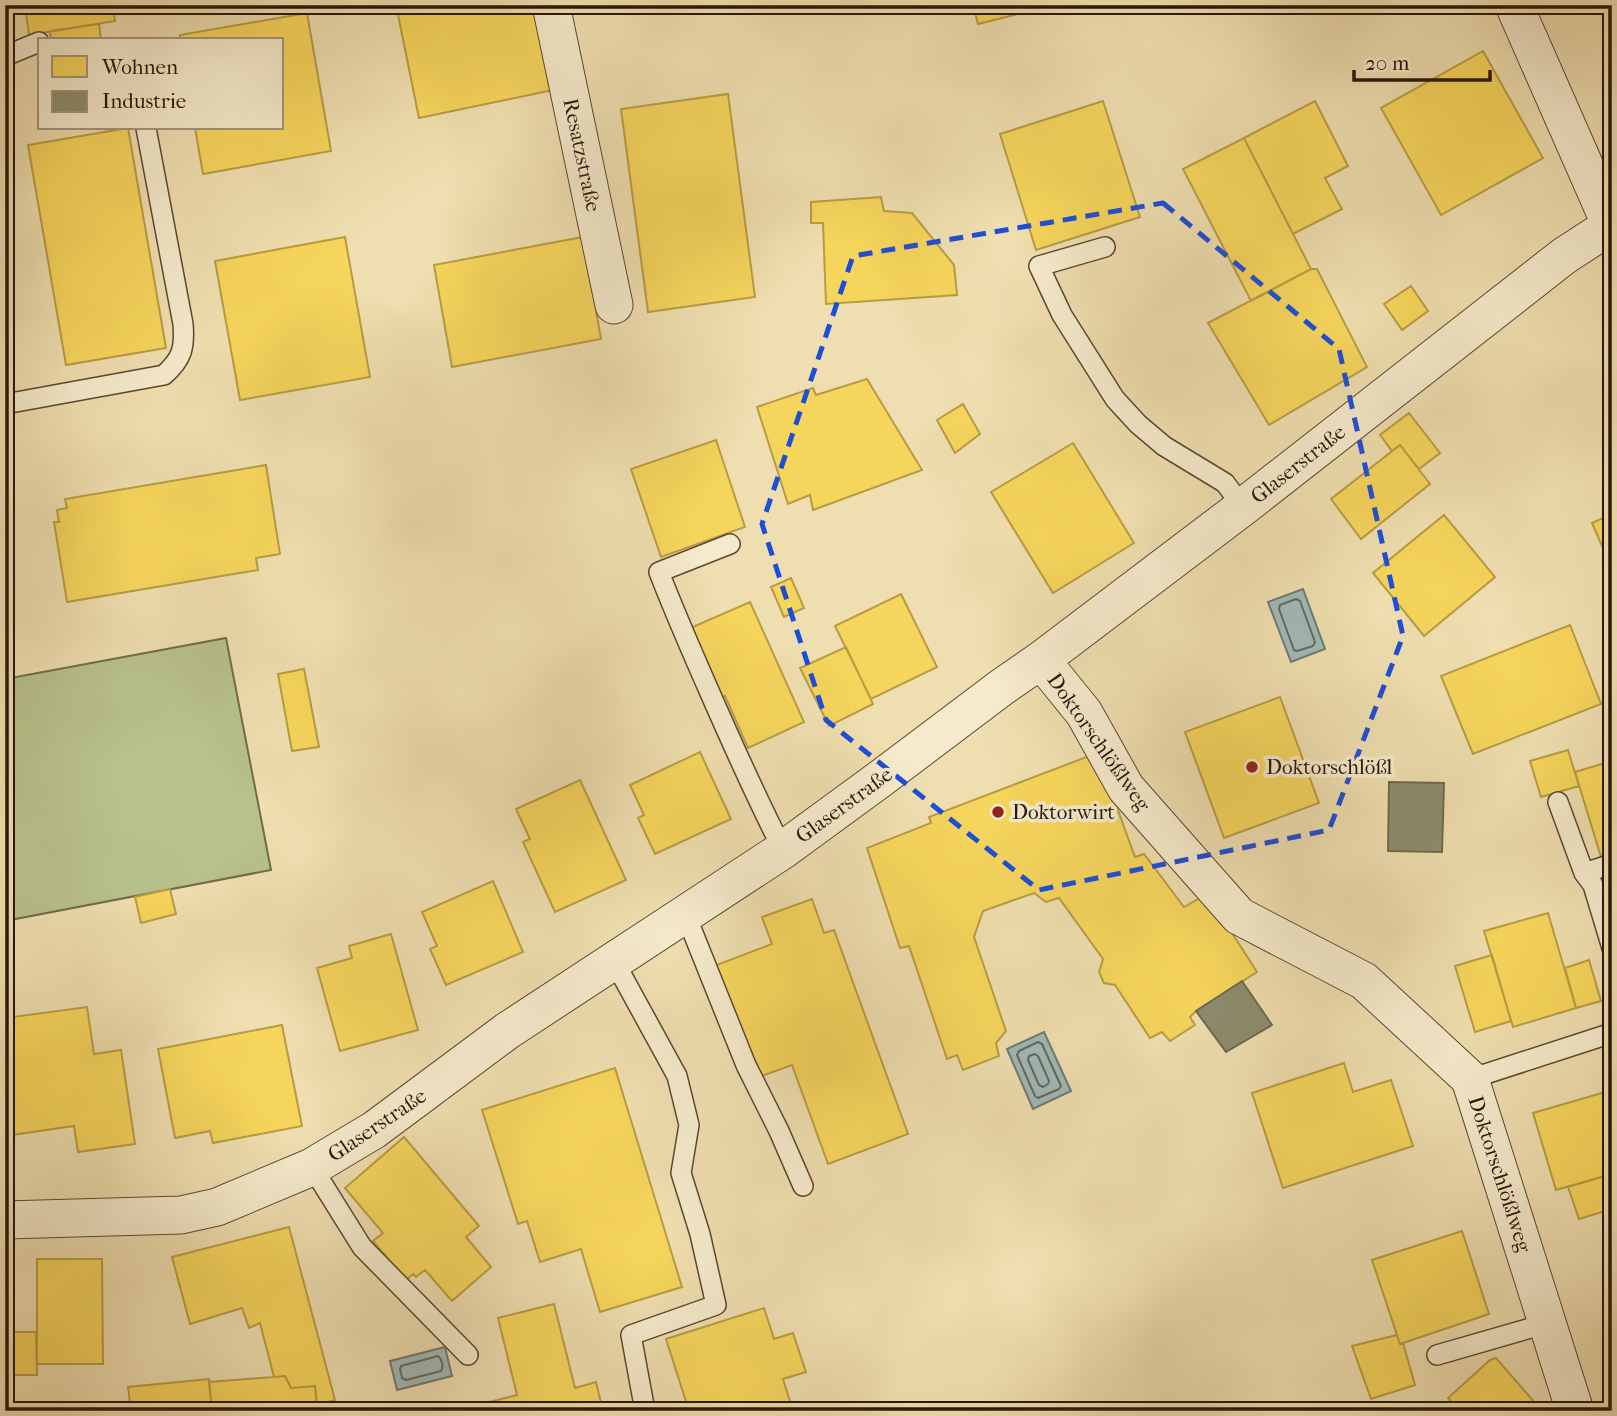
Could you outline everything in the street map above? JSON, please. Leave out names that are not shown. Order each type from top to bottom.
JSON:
[{"type":"street","name":"Resatzstraße","points":[[551,5],[614,305]]},
{"type":"street","points":[[1514,5],[1611,227]]},
{"type":"street","name":"Glaserstraße","points":[[5,1220],[181,1215],[217,1207],[312,1167],[374,1130],[507,1031],[783,850],[1243,507],[1564,256],[1611,227]]},
{"type":"street","name":"Doktorschlößlweg","points":[[1041,660],[1084,713],[1126,788],[1239,916],[1364,981],[1470,1079],[1575,1411]]},
{"type":"lane","points":[[5,56],[38,42]]},
{"type":"lane","points":[[5,404],[164,375],[175,366],[182,355],[183,324],[146,130]]},
{"type":"lane","points":[[1104,247],[1039,266],[1062,315],[1115,399],[1138,425],[1164,446],[1225,483],[1243,507]]},
{"type":"lane","points":[[730,544],[659,572],[672,607],[783,850]]},
{"type":"lane","points":[[1558,802],[1584,873],[1593,885],[1612,947]]},
{"type":"lane","points":[[1584,873],[1612,864]]},
{"type":"lane","points":[[685,913],[746,1065],[803,1186]]},
{"type":"lane","points":[[614,961],[677,1076],[689,1125],[681,1173],[700,1234],[716,1305],[631,1335],[645,1411]]},
{"type":"lane","points":[[1470,1079],[1612,1033]]},
{"type":"lane","points":[[312,1167],[362,1247],[468,1355]]},
{"type":"lane","points":[[1437,1355],[1548,1323]]},
{"type":"highlighted area","points":[[1163,203],[1339,349],[1403,636],[1329,830],[1039,890],[826,720],[762,524],[853,256]]},
{"type":"green space","points":[[226,638],[271,870],[5,921],[5,679]]},
{"type":"water","points":[[1303,589],[1325,649],[1291,662],[1268,602]]},
{"type":"water","points":[[1044,1032],[1071,1091],[1033,1109],[1007,1049]]},
{"type":"water","points":[[445,1347],[452,1376],[397,1390],[390,1361]]},
{"type":"building: Wohnen","points":[[25,5],[113,5],[115,21],[29,35]]},
{"type":"building: Wohnen","points":[[396,5],[535,5],[553,90],[419,118]]},
{"type":"building: Wohnen","points":[[973,5],[1033,5],[1034,10],[978,24]]},
{"type":"building: Wohnen","points":[[307,13],[331,151],[203,174],[195,130],[284,130],[284,38],[180,38],[180,35]]},
{"type":"building: Wohnen","points":[[99,24],[101,38],[51,38],[50,31]]},
{"type":"building: Wohnen","points":[[1483,51],[1543,158],[1441,215],[1381,108]]},
{"type":"building: Wohnen","points":[[728,94],[755,297],[648,312],[621,109]]},
{"type":"building: Wohnen","points":[[1103,101],[1140,217],[1036,250],[1000,134]]},
{"type":"building: Wohnen","points":[[1315,101],[1348,166],[1325,178],[1342,209],[1293,234],[1244,138]]},
{"type":"building: Wohnen","points":[[128,130],[166,348],[66,365],[28,145]]},
{"type":"building: Wohnen","points":[[1244,138],[1311,269],[1251,301],[1183,169]]},
{"type":"building: Wohnen","points":[[881,197],[884,211],[912,213],[954,265],[957,295],[826,304],[823,223],[811,223],[811,202]]},
{"type":"building: Wohnen","points":[[345,237],[370,377],[240,400],[215,261]]},
{"type":"building: Wohnen","points":[[583,237],[601,339],[452,367],[434,265]]},
{"type":"building: Wohnen","points":[[1311,269],[1317,269],[1367,367],[1269,425],[1208,323]]},
{"type":"building: Wohnen","points":[[1411,286],[1428,311],[1402,330],[1384,304]]},
{"type":"building: Wohnen","points":[[867,379],[922,470],[813,510],[810,495],[788,504],[757,407],[813,388],[816,395]]},
{"type":"building: Wohnen","points":[[963,404],[980,434],[955,453],[937,420]]},
{"type":"building: Wohnen","points":[[1409,413],[1440,453],[1419,469],[1400,445],[1392,451],[1380,435]]},
{"type":"building: Wohnen","points":[[716,440],[745,527],[661,557],[631,469]]},
{"type":"building: Wohnen","points":[[1073,443],[1134,543],[1053,593],[991,492]]},
{"type":"building: Wohnen","points":[[1400,445],[1430,484],[1361,539],[1331,499]]},
{"type":"building: Wohnen","points":[[266,465],[280,554],[256,558],[258,570],[67,602],[54,522],[59,522],[57,510],[67,508],[65,499]]},
{"type":"building: Wohnen","points":[[1612,514],[1612,569],[1592,523]]},
{"type":"building: Wohnen","points":[[1444,515],[1495,577],[1424,636],[1373,573]]},
{"type":"building: Wohnen","points":[[791,578],[804,608],[784,617],[771,587]]},
{"type":"building: Wohnen","points":[[901,594],[937,667],[871,699],[835,626]]},
{"type":"building: Wohnen","points":[[750,602],[804,722],[748,748],[725,696],[719,698],[688,629]]},
{"type":"building: Wohnen","points":[[1570,625],[1601,704],[1473,754],[1441,676]]},
{"type":"building: Wohnen","points":[[846,647],[873,704],[829,726],[800,668]]},
{"type":"building: Wohnen","points":[[304,669],[319,747],[292,751],[278,674]]},
{"type":"building: Wohnen","name":"Doktorschlößl","points":[[1280,697],[1319,803],[1224,838],[1185,732]]},
{"type":"building: Wohnen","points":[[1568,750],[1579,786],[1541,797],[1530,761]]},
{"type":"building: Wohnen","points":[[700,752],[731,819],[655,854],[638,818],[644,815],[630,785]]},
{"type":"building: Wohnen","points":[[1097,753],[1135,857],[1144,854],[1184,907],[1207,894],[1257,972],[1196,1011],[1190,1017],[1195,1025],[1170,1041],[1162,1032],[1150,1038],[1115,985],[1104,983],[1099,972],[1103,959],[1059,898],[1046,902],[1034,893],[983,911],[974,937],[1006,1031],[996,1043],[999,1056],[963,1070],[957,1055],[947,1059],[909,946],[900,948],[867,848],[931,823],[929,817]]},
{"type":"building: Wohnen","points":[[1612,761],[1612,854],[1601,857],[1575,772]]},
{"type":"building: Wohnen","points":[[580,780],[626,880],[555,912],[523,842],[530,839],[516,809]]},
{"type":"building: Wohnen","points":[[493,881],[523,952],[446,985],[430,949],[437,946],[422,912]]},
{"type":"building: Wohnen","points":[[170,889],[176,914],[141,923],[135,897]]},
{"type":"building: Wohnen","points":[[812,899],[824,933],[834,930],[908,1134],[828,1164],[792,1065],[756,1078],[714,966],[772,944],[762,917]]},
{"type":"building: Wohnen","points":[[1548,913],[1576,1008],[1513,1027],[1484,931]]},
{"type":"building: Wohnen","points":[[391,934],[418,1030],[340,1051],[317,968],[352,958],[349,946]]},
{"type":"building: Wohnen","points":[[1492,955],[1511,1021],[1475,1032],[1455,966]]},
{"type":"building: Wohnen","points":[[1589,960],[1601,1001],[1576,1008],[1565,968]]},
{"type":"building: Wohnen","points":[[87,1007],[94,1054],[121,1050],[135,1144],[78,1152],[74,1126],[5,1136],[5,1018]]},
{"type":"building: Wohnen","points":[[282,1025],[302,1126],[213,1143],[210,1131],[175,1138],[158,1049]]},
{"type":"building: Wohnen","points":[[1344,1063],[1353,1092],[1391,1080],[1413,1146],[1283,1188],[1252,1093]]},
{"type":"building: Wohnen","points":[[615,1068],[682,1287],[600,1312],[581,1249],[540,1262],[527,1221],[518,1224],[482,1110]]},
{"type":"building: Wohnen","points":[[1612,1090],[1612,1174],[1556,1190],[1533,1113]]},
{"type":"building: Wohnen","points":[[404,1137],[479,1226],[466,1237],[491,1267],[452,1301],[425,1270],[406,1280],[373,1241],[383,1233],[345,1188]]},
{"type":"building: Wohnen","points":[[5,1160],[12,1160],[13,1184],[5,1185]]},
{"type":"building: Wohnen","points":[[1608,1175],[1612,1187],[1612,1209],[1579,1219],[1568,1187]]},
{"type":"building: Wohnen","points":[[289,1227],[335,1400],[317,1405],[315,1386],[291,1388],[285,1376],[274,1377],[260,1323],[249,1328],[242,1308],[190,1324],[172,1257]]},
{"type":"building: Wohnen","points":[[1462,1231],[1489,1314],[1400,1344],[1372,1260]]},
{"type":"building: Wohnen","points":[[37,1259],[102,1259],[103,1364],[37,1364]]},
{"type":"building: Wohnen","points":[[554,1304],[575,1388],[596,1382],[603,1411],[482,1411],[481,1404],[517,1395],[498,1318]]},
{"type":"building: Wohnen","points":[[764,1308],[774,1339],[793,1333],[806,1372],[783,1379],[793,1411],[689,1411],[666,1339]]},
{"type":"building: Wohnen","points":[[5,1332],[36,1332],[37,1375],[5,1375]]},
{"type":"building: Wohnen","points":[[1397,1335],[1400,1344],[1403,1343],[1415,1385],[1371,1399],[1352,1346]]},
{"type":"building: Wohnen","points":[[1496,1358],[1536,1404],[1538,1411],[1459,1411],[1448,1398],[1490,1360]]},
{"type":"building: Wohnen","points":[[285,1376],[291,1388],[315,1386],[317,1411],[212,1411],[209,1382]]},
{"type":"building: Wohnen","points":[[209,1379],[212,1411],[131,1411],[128,1387]]},
{"type":"building: Industrie","points":[[1389,782],[1444,783],[1442,852],[1388,851]]},
{"type":"building: Industrie","points":[[1242,981],[1272,1025],[1226,1052],[1196,1011]]},
{"type":"place","name":"Doktorschlößl","points":[[1252,767]]},
{"type":"place","name":"Doktorwirt","points":[[998,812]]}]
